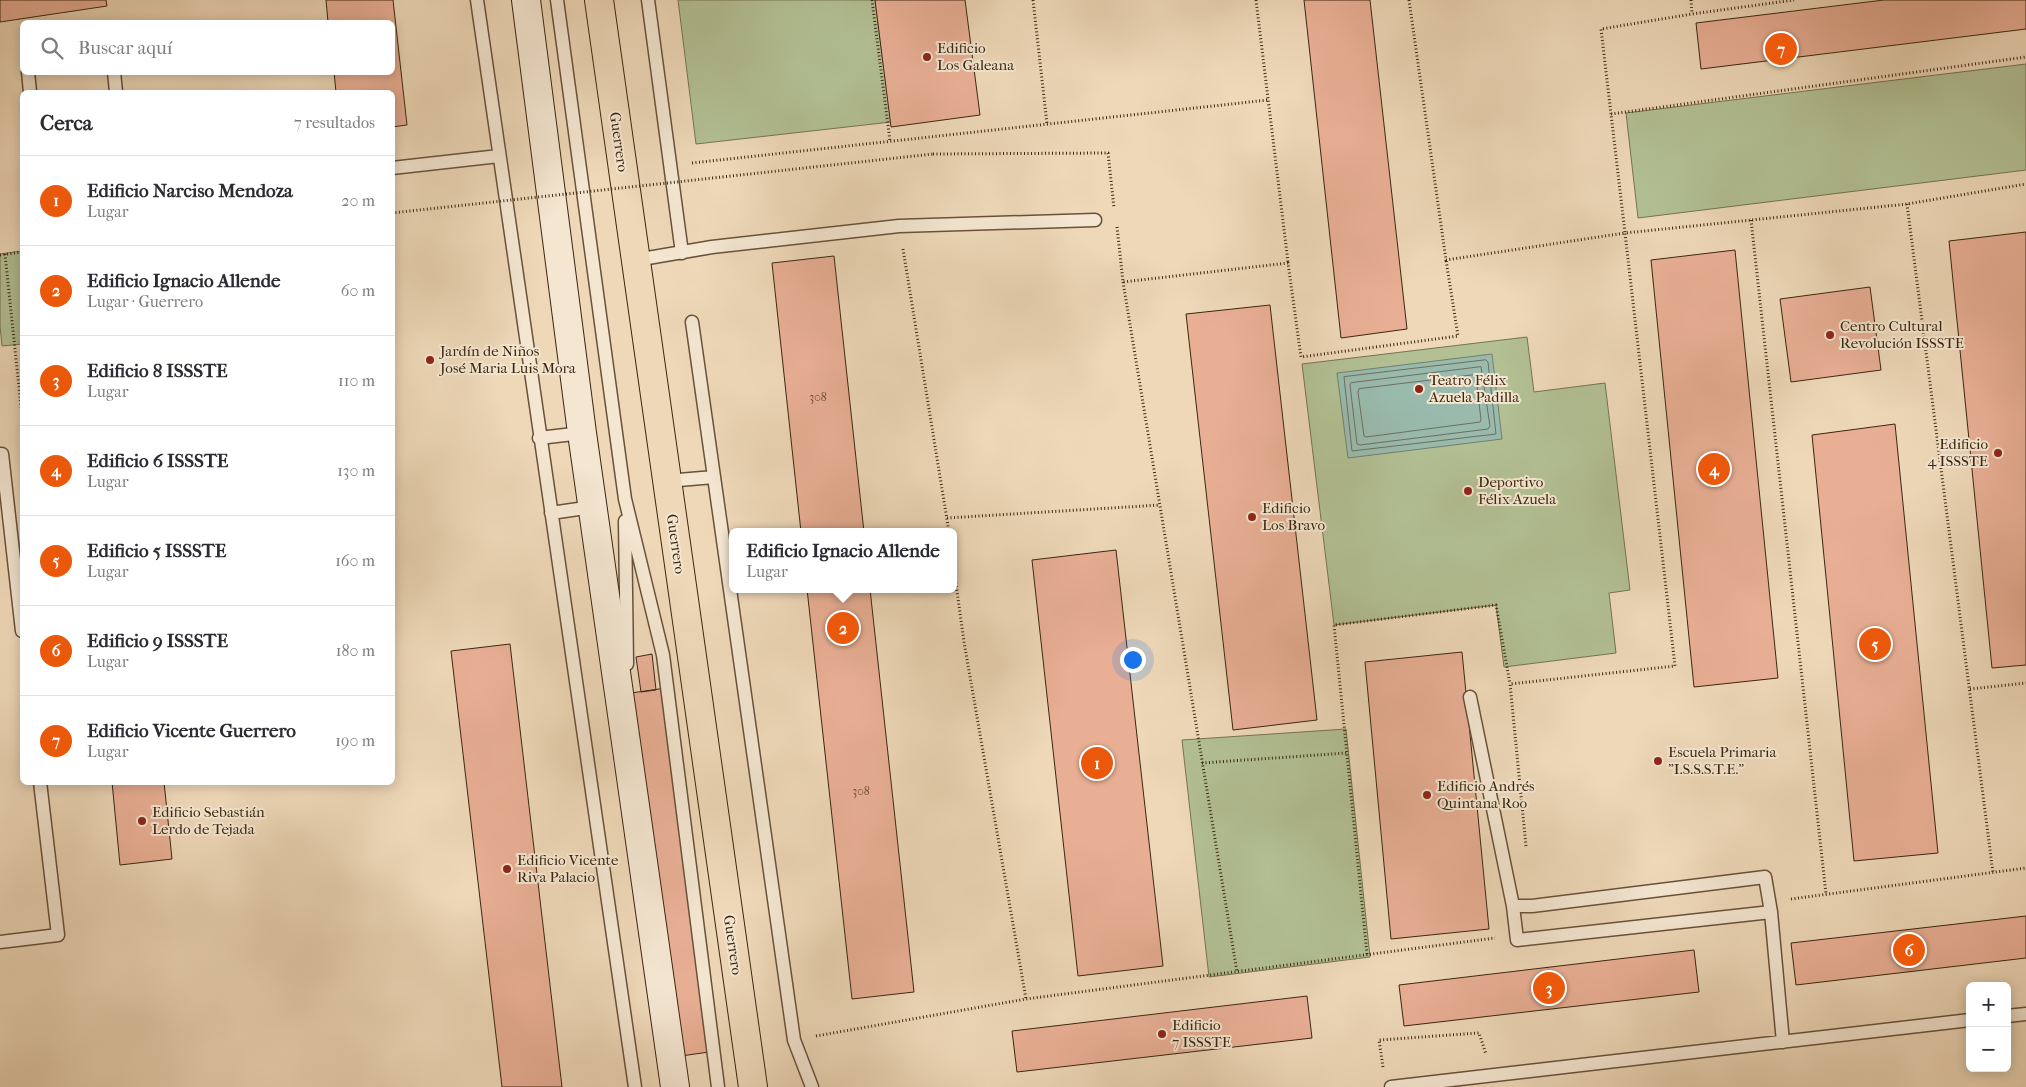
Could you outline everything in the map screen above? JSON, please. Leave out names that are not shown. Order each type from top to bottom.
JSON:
[{"type":"main road","points":[[526,0],[592,508],[675,1087]]},
{"type":"main road","name":"Guerrero","points":[[599,0],[753,1087]]},
{"type":"lane","points":[[477,0],[539,438],[635,1087]]},
{"type":"lane","points":[[557,0],[625,499],[663,655],[718,1087]]},
{"type":"lane","points":[[648,0],[682,253]]},
{"type":"lane","points":[[28,75],[30,90]]},
{"type":"lane","points":[[114,75],[116,90]]},
{"type":"lane","points":[[395,168],[499,156]]},
{"type":"lane","points":[[636,260],[712,247],[899,226],[1095,220]]},
{"type":"lane","points":[[692,322],[729,583]]},
{"type":"lane","points":[[539,438],[582,433]]},
{"type":"lane","points":[[0,454],[2,454],[20,613]]},
{"type":"lane","points":[[667,481],[714,477]]},
{"type":"lane","points":[[625,499],[627,658],[688,1087]]},
{"type":"lane","points":[[551,512],[592,508]]},
{"type":"lane","points":[[730,593],[794,1040],[812,1087]]},
{"type":"lane","points":[[1470,696],[1513,906],[1517,940],[1770,907]]},
{"type":"lane","points":[[0,942],[58,935],[40,785]]},
{"type":"lane","points":[[1513,906],[1532,906],[1765,877],[1770,907],[1783,1042]]},
{"type":"lane","points":[[2011,1016],[2026,1014]]},
{"type":"lane","points":[[1391,1087],[1966,1020]]},
{"type":"path","points":[[872,0],[890,141]]},
{"type":"path","points":[[1033,0],[1047,124]]},
{"type":"path","points":[[1256,0],[1301,357],[1458,336],[1409,0]]},
{"type":"path","points":[[1691,0],[1692,14]]},
{"type":"path","points":[[1510,684],[1675,666],[1601,29],[1794,0]]},
{"type":"path","points":[[1612,114],[2026,57]]},
{"type":"path","points":[[670,166],[1268,100]]},
{"type":"path","points":[[395,213],[933,154],[1108,153],[1115,213]]},
{"type":"path","points":[[1446,260],[1625,233],[1907,204],[2026,184]]},
{"type":"path","points":[[1907,204],[1993,872]]},
{"type":"path","points":[[1751,220],[1826,894]]},
{"type":"path","points":[[1116,223],[1123,282],[1237,972]]},
{"type":"path","points":[[899,226],[948,528]]},
{"type":"path","points":[[0,255],[20,252]]},
{"type":"path","points":[[5,254],[20,397]]},
{"type":"path","points":[[1123,282],[1288,262]]},
{"type":"path","points":[[947,518],[1160,505]]},
{"type":"path","points":[[957,590],[1026,999]]},
{"type":"path","points":[[1367,954],[1334,624],[1496,605],[1510,684],[1526,848]]},
{"type":"path","points":[[1970,689],[2026,683]]},
{"type":"path","points":[[1202,763],[1347,753]]},
{"type":"path","points":[[1770,907],[1826,894],[2026,868]]},
{"type":"path","points":[[794,1040],[1026,999],[1516,935]]},
{"type":"path","points":[[1383,1068],[1379,1040],[1479,1033]]},
{"type":"green space","points":[[678,0],[875,0],[891,122],[696,144]]},
{"type":"green space","points":[[2026,64],[2026,170],[1638,218],[1626,113]]},
{"type":"green space","points":[[20,251],[20,344],[2,346],[0,326],[0,254]]},
{"type":"green space","name":"Deportivo Félix Azuela","points":[[1527,337],[1534,392],[1605,383],[1630,590],[1609,593],[1616,653],[1504,667],[1496,605],[1334,625],[1302,364]]},
{"type":"green space","points":[[1346,729],[1370,957],[1209,977],[1182,740]]},
{"type":"water","points":[[1492,354],[1502,439],[1348,458],[1337,373]]},
{"type":"building","points":[[0,0],[106,0],[107,6],[0,22]]},
{"type":"building","points":[[326,0],[393,0],[407,125],[395,127],[395,90],[336,90],[334,75],[395,75],[395,20],[328,20]]},
{"type":"building","name":"Edificio Los Galeana","points":[[875,0],[965,0],[980,115],[891,127]]},
{"type":"building","points":[[1304,0],[1370,0],[1407,329],[1341,338]]},
{"type":"building","points":[[1884,0],[2026,0],[2026,29],[1701,69],[1696,23]]},
{"type":"building","name":"Edificio 4 ISSSTE","points":[[2026,232],[2026,665],[1992,668],[1949,241]]},
{"type":"building","points":[[1735,250],[1778,678],[1694,687],[1651,260]]},
{"type":"building","points":[[834,256],[864,528],[801,528],[772,263]]},
{"type":"building","name":"Centro Cultural Revolución ISSSTE","points":[[1870,287],[1881,370],[1791,382],[1780,299]]},
{"type":"building","name":"Edificio Los Bravo","points":[[1270,305],[1317,720],[1233,730],[1186,314]]},
{"type":"building","points":[[1895,424],[1938,853],[1854,861],[1812,435]]},
{"type":"building","points":[[1116,550],[1163,966],[1078,976],[1032,560]]},
{"type":"building","points":[[807,593],[870,593],[914,992],[852,999]]},
{"type":"building","name":"Edificio Vicente Riva Palacio","points":[[510,644],[562,1087],[502,1087],[451,651]]},
{"type":"building","name":"Edificio Andrés Quintana Roo","points":[[1462,652],[1489,929],[1391,939],[1365,662]]},
{"type":"building","points":[[652,654],[656,690],[641,692],[636,657]]},
{"type":"building","points":[[666,688],[716,1051],[681,1056],[631,693]]},
{"type":"building","name":"Edificio Sebastián Lerdo de Tejada","points":[[112,785],[164,785],[172,859],[120,865]]},
{"type":"building","points":[[2026,916],[2026,958],[1796,985],[1791,943]]},
{"type":"building","points":[[1694,950],[1699,992],[1404,1026],[1399,985]]},
{"type":"building","name":"Edificio 7 ISSSTE","points":[[1307,996],[1312,1038],[1017,1072],[1012,1031]]},
{"type":"place","name":"Edificio Vicente Guerrero","points":[[1781,49]]},
{"type":"place","name":"Edificio Los Galeana","points":[[927,57]]},
{"type":"place","name":"Centro Cultural Revolución ISSSTE","points":[[1830,335]]},
{"type":"place","name":"Jardín de Niños José Maria Luis Mora","points":[[430,360]]},
{"type":"place","name":"Teatro Félix Azuela Padilla","points":[[1419,389]]},
{"type":"place","name":"Edificio 4 ISSSTE","points":[[1998,453]]},
{"type":"place","name":"Edificio 6 ISSSTE","points":[[1714,469]]},
{"type":"place","name":"Deportivo Félix Azuela","points":[[1468,491]]},
{"type":"place","name":"Edificio Los Bravo","points":[[1252,517]]},
{"type":"place","name":"Edificio Ignacio Allende","points":[[843,628]]},
{"type":"place","name":"Edificio 5 ISSSTE","points":[[1875,644]]},
{"type":"place","name":"Escuela Primaria \"I.S.S.S.T.E.\"","points":[[1658,761]]},
{"type":"place","name":"Edificio Narciso Mendoza","points":[[1097,763]]},
{"type":"place","name":"Edificio Andrés Quintana Roo","points":[[1427,795]]},
{"type":"place","name":"Edificio Sebastián Lerdo de Tejada","points":[[142,821]]},
{"type":"place","name":"Edificio Vicente Riva Palacio","points":[[507,869]]},
{"type":"place","name":"Edificio 9 ISSSTE","points":[[1909,950]]},
{"type":"place","name":"Edificio 8 ISSSTE","points":[[1549,988]]},
{"type":"place","name":"Edificio 7 ISSSTE","points":[[1162,1034]]}]
